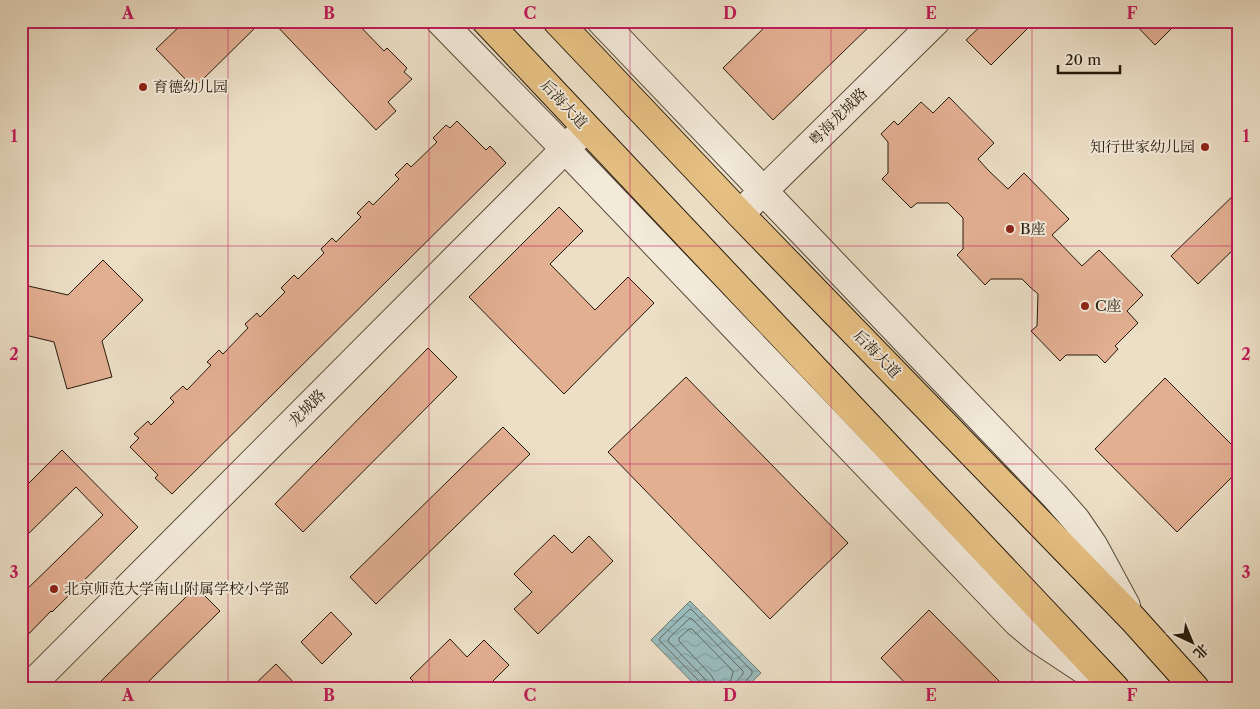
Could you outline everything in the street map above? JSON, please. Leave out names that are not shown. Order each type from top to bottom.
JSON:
[{"type":"main road","name":"后海大道","points":[[486,21],[1113,688]]},
{"type":"main road","name":"后海大道","points":[[558,21],[740,214],[1132,619],[1195,688]]},
{"type":"street","points":[[440,21],[565,149],[1017,622],[1036,638],[1113,688]]},
{"type":"street","points":[[601,21],[1054,495],[1076,520],[1093,545],[1132,619]]},
{"type":"street","name":"粤海龙城路","points":[[740,214],[936,21]]},
{"type":"street","name":"龙城路","points":[[28,688],[586,128]]},
{"type":"water","points":[[690,601],[761,673],[746,688],[698,688],[651,640]]},
{"type":"building","name":"育德幼儿园","points":[[185,21],[262,21],[194,88],[156,49]]},
{"type":"building","points":[[272,21],[355,21],[384,51],[387,48],[407,68],[404,72],[412,79],[388,102],[396,111],[376,130]]},
{"type":"building","points":[[771,21],[875,21],[773,120],[723,68]]},
{"type":"building","points":[[986,21],[1035,21],[991,65],[966,40]]},
{"type":"building","points":[[1132,21],[1179,21],[1155,45]]},
{"type":"building","points":[[949,97],[994,143],[978,159],[989,171],[1008,189],[1024,173],[1069,219],[1052,235],[1082,266],[1099,250],[1143,295],[1127,311],[1138,323],[1115,346],[1118,349],[1105,363],[1097,355],[1066,355],[1060,361],[1031,331],[1037,326],[1038,294],[1022,279],[991,279],[985,285],[957,255],[963,249],[963,218],[948,203],[917,203],[911,208],[882,179],[888,173],[888,142],[881,134],[894,121],[898,125],[921,102],[933,113]]},
{"type":"building","points":[[457,121],[486,150],[490,146],[506,163],[172,494],[155,478],[158,475],[130,447],[139,438],[134,434],[148,421],[151,425],[174,402],[170,398],[183,386],[187,390],[211,365],[207,362],[219,350],[223,354],[248,328],[245,324],[257,313],[260,317],[285,292],[281,288],[294,275],[298,279],[324,253],[321,249],[332,238],[336,242],[361,217],[357,213],[369,201],[373,205],[399,179],[395,175],[407,163],[411,167],[437,142],[433,138],[446,125],[450,128]]},
{"type":"building","points":[[1239,190],[1239,244],[1198,284],[1171,256]]},
{"type":"building","points":[[559,207],[583,231],[550,264],[595,310],[628,277],[654,303],[564,394],[469,297]]},
{"type":"building","points":[[103,260],[143,300],[102,341],[112,377],[67,389],[54,342],[21,334],[21,298],[24,285],[68,295]]},
{"type":"building","points":[[428,348],[457,377],[303,532],[275,504]]},
{"type":"building","points":[[686,377],[848,543],[770,619],[608,452]]},
{"type":"building","points":[[1165,378],[1239,452],[1239,470],[1177,532],[1095,449]]},
{"type":"building","points":[[503,427],[530,454],[376,604],[350,577]]},
{"type":"building","points":[[62,450],[138,527],[21,642],[21,595],[103,515],[76,487],[21,541],[21,491]]},
{"type":"building","points":[[554,535],[572,553],[589,536],[613,561],[538,634],[514,609],[532,592],[514,574]]},
{"type":"building","points":[[196,587],[220,611],[142,688],[94,688]]},
{"type":"building","points":[[929,610],[1006,688],[910,688],[881,658]]},
{"type":"building","points":[[331,612],[352,634],[322,664],[301,642]]},
{"type":"building","points":[[450,639],[467,657],[484,640],[509,665],[486,688],[420,688],[410,678]]},
{"type":"building","points":[[276,664],[299,688],[251,688]]},
{"type":"place","name":"育德幼儿园","points":[[143,87]]},
{"type":"place","name":"知行世家幼儿园","points":[[1205,147]]},
{"type":"place","name":"B座","points":[[1010,229]]},
{"type":"place","name":"C座","points":[[1085,306]]},
{"type":"place","name":"北京师范大学南山附属学校小学部","points":[[54,589]]}]
